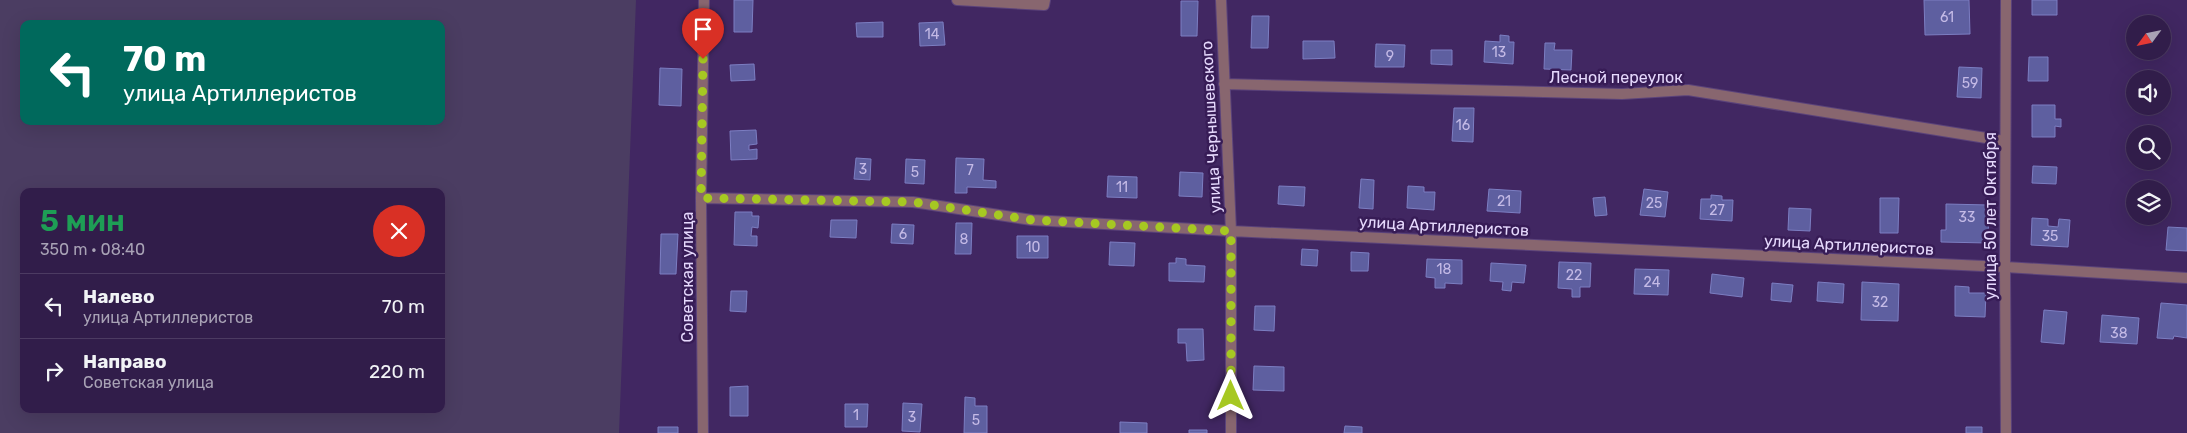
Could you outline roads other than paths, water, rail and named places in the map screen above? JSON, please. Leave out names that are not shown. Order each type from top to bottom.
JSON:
[{"type":"street","name":"Советская улица","points":[[703,433],[701,198],[704,0]]},
{"type":"street","points":[[957,0],[1044,5],[1045,0]]},
{"type":"street","name":"улица Чернышевского","points":[[1221,0],[1231,231],[1231,433]]},
{"type":"street","name":"улица 50 лет Октября","points":[[2006,0],[2004,267],[2006,433]]},
{"type":"street","name":"Лесной переулок","points":[[1224,84],[1622,94],[1688,90],[2005,141]]},
{"type":"street","name":"улица Артиллеристов","points":[[701,198],[913,202],[1032,220],[2004,267],[2187,278]]}]
